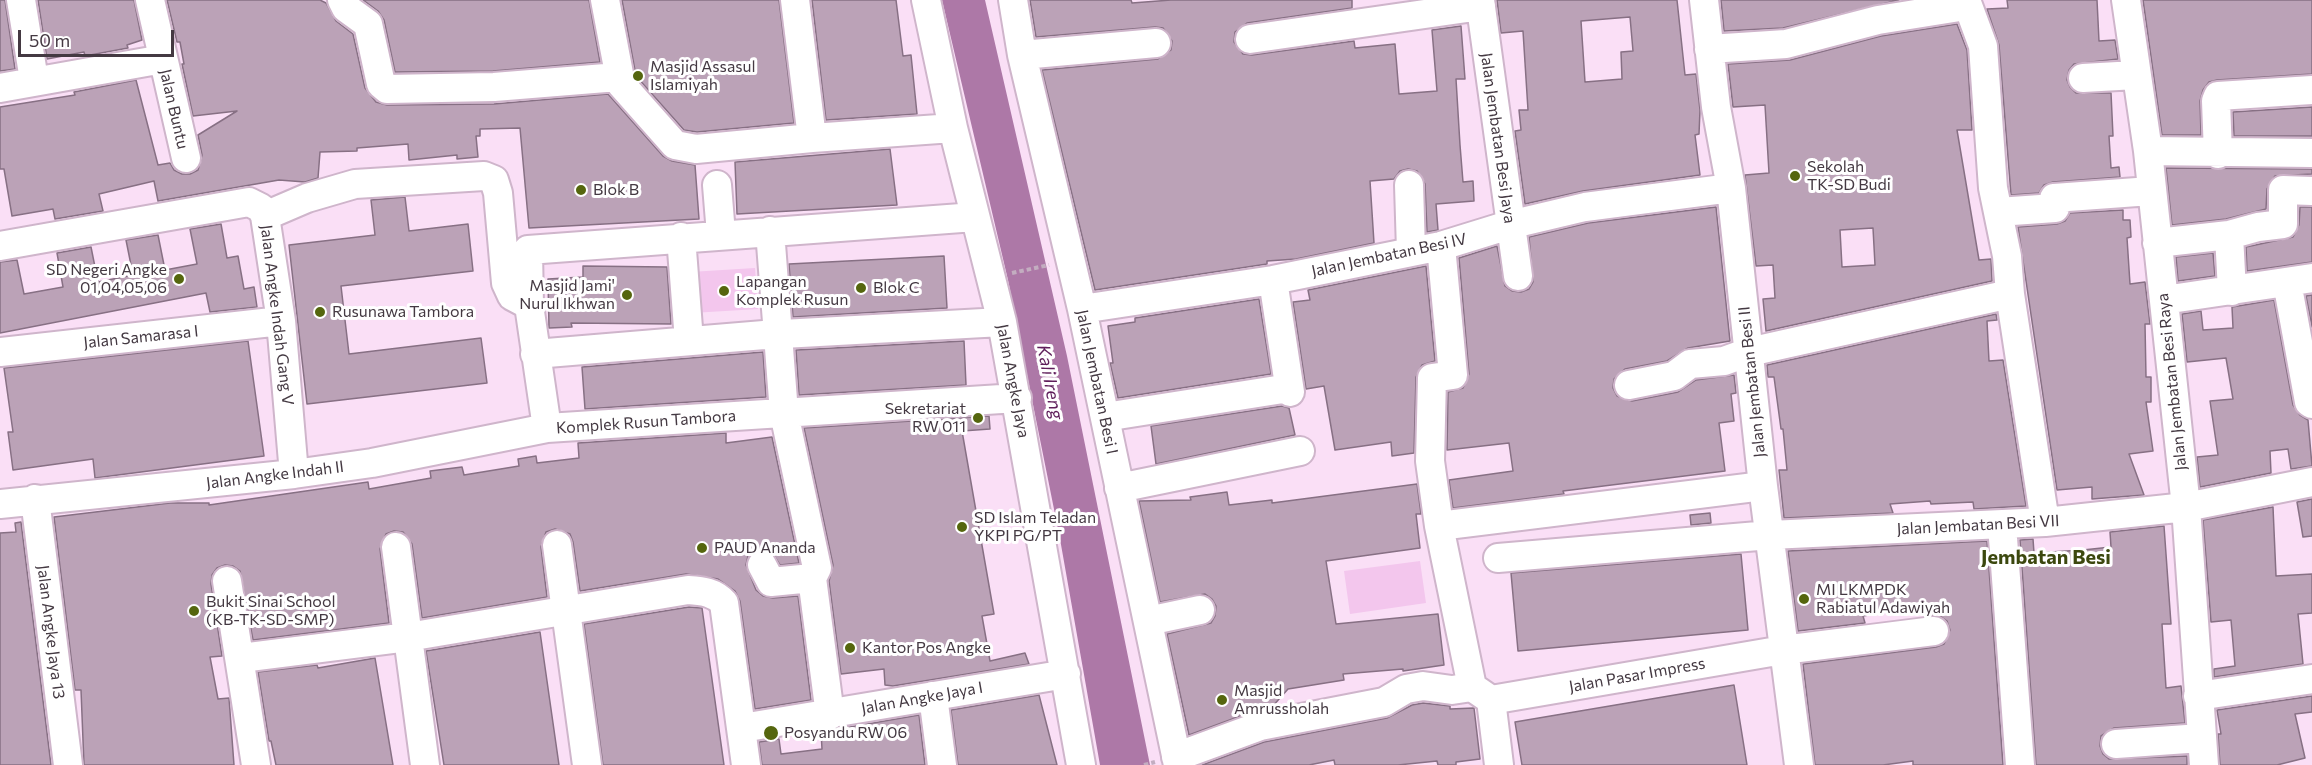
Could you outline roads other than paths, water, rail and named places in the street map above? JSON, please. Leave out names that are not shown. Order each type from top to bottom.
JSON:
[{"type":"street","points":[[21,0],[34,80]]},
{"type":"street","name":"Jalan Buntu","points":[[150,0],[186,158]]},
{"type":"street","points":[[342,0],[346,8],[365,20],[371,28],[381,84],[387,89],[494,87],[618,77]]},
{"type":"street","points":[[605,0],[618,77],[624,89],[650,114],[675,145],[696,149],[954,128]]},
{"type":"street","points":[[795,0],[812,138]]},
{"type":"street","name":"Jalan Angke Jaya","points":[[926,0],[975,217],[1002,322],[1081,765]]},
{"type":"street","name":"Jalan Jembatan Besi I","points":[[1013,0],[1022,55],[1082,309],[1177,761]]},
{"type":"street","name":"Jalan Jembatan Besi II","points":[[1704,0],[1716,107],[1731,188],[1763,486],[1799,765]]},
{"type":"street","name":"Jalan Jembatan Besi Raya","points":[[2126,0],[2148,151],[2186,507],[2202,752]]},
{"type":"street","points":[[1250,39],[1480,3]]},
{"type":"street","name":"Jalan Jembatan Besi Jaya","points":[[1480,3],[1509,225],[1518,276]]},
{"type":"street","points":[[1709,49],[1786,44],[1878,20],[1966,3],[1983,46],[1990,158],[2007,256],[2010,294],[2045,522]]},
{"type":"street","points":[[1022,55],[1156,43]]},
{"type":"street","name":"Jalan Buntu","points":[[0,88],[34,80],[163,59]]},
{"type":"street","points":[[2083,78],[2136,75]]},
{"type":"street","points":[[2218,154],[2216,101],[2218,96],[2312,90]]},
{"type":"street","points":[[2148,151],[2218,154],[2312,153]]},
{"type":"street","points":[[2157,243],[2229,235],[2258,227],[2283,224],[2283,152]]},
{"type":"street","points":[[265,216],[307,198],[355,184],[484,176],[494,180],[498,193],[506,283],[512,296],[529,305]]},
{"type":"street","points":[[717,185],[721,234]]},
{"type":"street","points":[[1410,185],[1411,251]]},
{"type":"street","name":"Jalan Jembatan Besi IV","points":[[1082,309],[1273,280],[1441,246],[1509,225],[1607,203],[1731,188]]},
{"type":"street","points":[[2283,190],[2312,191]]},
{"type":"street","points":[[1998,212],[2055,208],[2054,198],[2151,191]]},
{"type":"street","name":"Jalan Angke Indah Gang V","points":[[0,246],[249,202],[261,208],[265,216],[281,321],[294,474]]},
{"type":"street","name":"Komplek Rusun Tambora","points":[[975,217],[528,249],[529,305],[547,428],[1017,398]]},
{"type":"street","points":[[770,231],[784,412],[817,568],[812,578],[830,715]]},
{"type":"street","points":[[2229,235],[2232,291]]},
{"type":"street","points":[[681,237],[689,341]]},
{"type":"street","points":[[1441,246],[1453,375],[1432,378],[1430,461],[1439,526],[1499,765]]},
{"type":"street","points":[[1105,417],[1287,390],[1273,280]]},
{"type":"street","points":[[2164,300],[2299,280],[2303,374],[2309,402],[2312,404]]},
{"type":"street","points":[[1629,386],[1674,376],[1690,364],[1724,361],[1749,352],[2010,294]]},
{"type":"street","name":"Jalan Samarasa I","points":[[0,352],[281,321]]},
{"type":"street","points":[[535,354],[689,341],[1002,322]]},
{"type":"street","name":"Jalan Angke Indah II","points":[[0,504],[294,474],[372,463],[547,428]]},
{"type":"street","points":[[1119,488],[1300,451]]},
{"type":"street","name":"Jalan Jembatan Besi VII","points":[[1770,535],[2045,522],[2186,507],[2312,482]]},
{"type":"street","points":[[1439,526],[1763,486]]},
{"type":"street","name":"Jalan Angke Jaya 13","points":[[35,499],[68,765]]},
{"type":"street","points":[[2002,525],[2020,765]]},
{"type":"street","points":[[1498,558],[1770,535]]},
{"type":"street","points":[[557,545],[587,765]]},
{"type":"street","points":[[396,547],[425,765]]},
{"type":"street","points":[[762,565],[771,582],[812,578]]},
{"type":"street","points":[[227,581],[241,658],[256,765]]},
{"type":"street","points":[[241,658],[408,637],[688,590],[704,591],[717,595],[724,603],[746,765]]},
{"type":"street","points":[[1148,621],[1200,610]]},
{"type":"street","name":"Jalan Pasar Impress","points":[[1177,761],[1260,726],[1384,702],[1406,689],[1423,686],[1482,693],[1934,631]]},
{"type":"street","name":"Jalan Angke Jaya I","points":[[742,728],[1066,674]]},
{"type":"street","points":[[2198,696],[2312,679]]},
{"type":"street","points":[[933,696],[942,765]]},
{"type":"street","points":[[2116,744],[2202,752]]},
{"type":"water","name":"Kali Ireng","points":[[942,0],[985,0],[1067,356],[1150,765],[1100,765],[1060,539],[1008,280]]},
{"type":"place","name":"Masjid Assasul Islamiyah","points":[[638,76]]},
{"type":"place","name":"Sekolah TK-SD Budi","points":[[1795,176]]},
{"type":"place","name":"Blok B","points":[[581,190]]},
{"type":"place","name":"SD Negeri Angke 01,04,05,06","points":[[179,279]]},
{"type":"place","name":"Blok C","points":[[861,288]]},
{"type":"place","name":"Lapangan Komplek Rusun","points":[[724,291]]},
{"type":"place","name":"Masjid Jami' Nurul Ikhwan","points":[[627,295]]},
{"type":"place","name":"Rusunawa Tambora","points":[[320,312]]},
{"type":"place","name":"Sekretariat RW 011","points":[[978,418]]},
{"type":"place","name":"SD Islam Teladan YKPI PG/PT","points":[[962,527]]},
{"type":"place","name":"PAUD Ananda","points":[[702,548]]},
{"type":"place","name":"MI LKMPDK Rabiatul Adawiyah","points":[[1804,599]]},
{"type":"place","name":"Bukit Sinai School (KB-TK-SD-SMP)","points":[[194,611]]},
{"type":"place","name":"Kantor Pos Angke","points":[[850,648]]},
{"type":"place","name":"Masjid Amrussholah","points":[[1222,700]]},
{"type":"place","name":"Posyandu RW 06","points":[[771,733]]},
{"type":"district","name":"Jembatan Besi","points":[[2046,557]]}]
